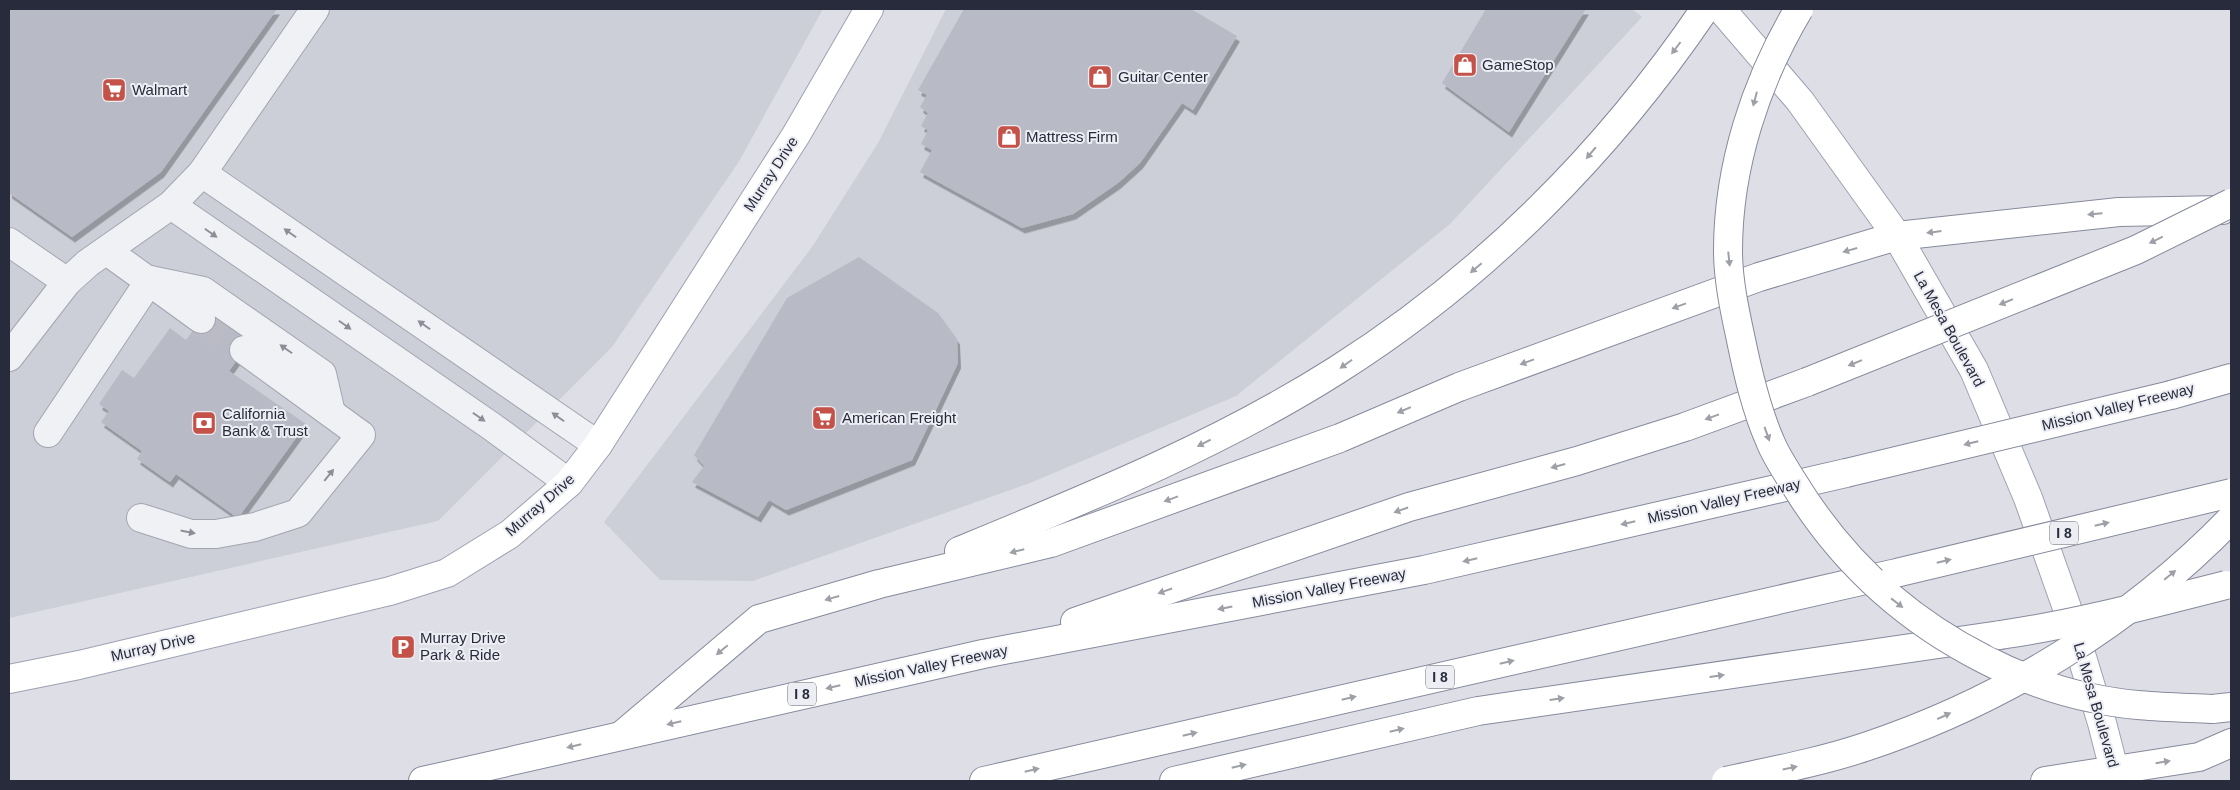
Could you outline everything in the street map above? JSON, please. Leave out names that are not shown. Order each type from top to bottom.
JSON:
[{"type":"main road","name":"Murray Drive","points":[[9,679],[79,665],[390,591],[447,573],[510,534],[569,483],[598,445],[796,135],[868,9]]},
{"type":"main road","points":[[879,584],[1141,474],[1267,412],[1338,370],[1439,299],[1479,266],[1561,189],[1623,116],[1705,9]]},
{"type":"main road","name":"La Mesa Boulevard","points":[[1721,9],[1800,101],[1897,236],[1974,370],[2028,498],[2067,608],[2116,776]]},
{"type":"main road","points":[[1799,9],[1782,38],[1757,92],[1741,153],[1731,207],[1728,253],[1736,318],[1758,408],[1770,442],[1808,506],[1834,541],[1861,572],[1896,603],[1945,637],[1984,659],[2032,680],[2090,698],[2145,706],[2212,709],[2231,706]]},
{"type":"main road","points":[[983,654],[1409,507],[1577,461],[1685,428],[1807,382],[2136,250],[2231,203]]},
{"type":"main road","points":[[622,735],[759,618],[879,584],[1051,543],[1340,438],[1459,387],[1759,277],[1897,236],[2119,212],[2231,210]]},
{"type":"main road","name":"Mission Valley Freeway","points":[[423,781],[983,654],[1424,570],[1846,473],[2171,395],[2231,378]]},
{"type":"main road","name":"I 8","points":[[984,781],[1896,573],[2231,493]]},
{"type":"main road","points":[[1726,781],[1803,765],[1865,747],[1933,721],[1992,694],[2058,659],[2114,620],[2199,553],[2231,520]]},
{"type":"main road","points":[[1174,781],[1478,711],[2038,630],[2120,612],[2229,584]]},
{"type":"main road","points":[[2045,781],[2116,776],[2199,757],[2231,743]]},
{"type":"lane","points":[[9,357],[68,282],[88,263],[171,205],[202,173],[314,9]]},
{"type":"lane","points":[[202,173],[598,445]]},
{"type":"lane","points":[[171,205],[491,426],[569,483]]},
{"type":"lane","points":[[9,242],[68,282]]},
{"type":"lane","points":[[107,251],[150,280],[201,319]]},
{"type":"lane","points":[[150,280],[203,291],[322,374],[331,413]]},
{"type":"lane","points":[[48,433],[150,280]]},
{"type":"lane","points":[[141,518],[191,534],[216,534],[255,528],[298,513],[361,435],[244,350]]},
{"type":"shaded area","points":[[9,9],[823,9],[738,163],[612,347],[438,521],[9,618]]},
{"type":"shaded area","points":[[946,9],[1632,9],[1642,17],[1450,224],[1236,396],[1030,483],[753,581],[660,580],[604,522],[812,247],[878,143]]},
{"type":"building","name":"Walmart","points":[[9,9],[277,9],[161,172],[72,237],[9,193]]},
{"type":"building","points":[[964,9],[1191,9],[1237,36],[1193,110],[1182,103],[1140,163],[1118,183],[1073,214],[1022,228],[920,172],[932,150],[921,144],[928,130],[921,126],[928,113],[920,107],[927,95],[918,90]]},
{"type":"building","points":[[1486,9],[1586,9],[1509,132],[1442,83]]},
{"type":"building","name":"American Freight","points":[[859,257],[938,313],[957,339],[958,363],[912,460],[786,510],[769,500],[758,517],[692,482],[704,466],[694,455],[787,298]]},
{"type":"building","name":"California Bank & Trust","points":[[213,303],[256,333],[229,371],[306,424],[238,518],[176,474],[170,482],[137,459],[142,451],[101,422],[109,411],[99,404],[122,370],[134,378],[170,328],[186,340]]},
{"type":"tunnel","points":[[201,319],[244,350]]},
{"type":"place","name":"GameStop","points":[[1465,65]]},
{"type":"place","name":"Guitar Center","points":[[1100,77]]},
{"type":"place","name":"Walmart","points":[[114,90]]},
{"type":"place","name":"Mattress Firm","points":[[1009,137]]},
{"type":"place","name":"American Freight","points":[[824,418]]},
{"type":"place","name":"California Bank & Trust","points":[[204,423]]},
{"type":"place","name":"Murray Drive Park & Ride","points":[[403,647]]}]
